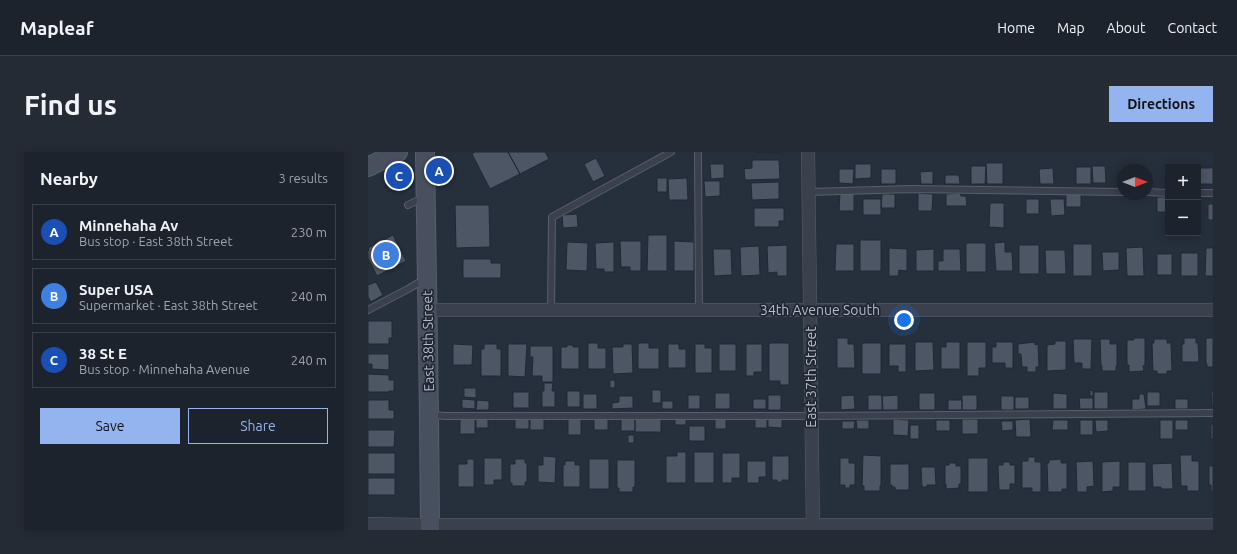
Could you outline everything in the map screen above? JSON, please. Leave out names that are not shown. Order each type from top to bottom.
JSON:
[{"type":"street","points":[[368,167],[398,152]]},
{"type":"street","name":"East 38th Street","points":[[425,152],[430,528]]},
{"type":"street","name":"East 37th Street","points":[[808,152],[813,527]]},
{"type":"street","name":"34th Avenue South","points":[[426,310],[1213,310]]},
{"type":"street","points":[[368,524],[430,528],[1213,525]]},
{"type":"lane","points":[[551,310],[552,217],[671,152]]},
{"type":"lane","points":[[698,152],[700,310]]},
{"type":"lane","points":[[808,192],[912,189],[1117,192]]},
{"type":"lane","points":[[1153,192],[1165,193]]},
{"type":"lane","points":[[1201,193],[1213,193]]},
{"type":"lane","points":[[408,205],[426,197]]},
{"type":"lane","points":[[368,310],[427,277]]},
{"type":"lane","points":[[429,415],[811,416],[1213,413]]},
{"type":"building","points":[[475,152],[508,152],[520,174],[490,189],[472,154]]},
{"type":"building","points":[[508,152],[545,152],[549,159],[520,174]]},
{"type":"building","points":[[756,152],[784,152],[784,153]]},
{"type":"building","points":[[596,158],[605,176],[593,182],[584,164]]},
{"type":"building","points":[[752,160],[779,160],[780,179],[745,180],[744,169],[752,168]]},
{"type":"building","points":[[986,163],[1003,163],[1003,184],[987,184]]},
{"type":"building","points":[[710,164],[724,164],[724,178],[711,179]]},
{"type":"building","points":[[855,164],[871,164],[871,178],[855,179]]},
{"type":"building","points":[[971,166],[986,166],[985,184],[971,184]]},
{"type":"building","points":[[1092,166],[1105,166],[1106,183],[1093,183]]},
{"type":"building","points":[[1076,167],[1091,167],[1091,184],[1076,184]]},
{"type":"building","points":[[1053,168],[1054,184],[1040,184],[1039,169]]},
{"type":"building","points":[[1201,168],[1213,168],[1213,184],[1201,184]]},
{"type":"building","points":[[839,169],[854,169],[853,184],[839,183]]},
{"type":"building","points":[[881,169],[896,169],[896,184],[881,184]]},
{"type":"building","points":[[933,171],[933,184],[921,184],[920,172]]},
{"type":"building","points":[[945,175],[959,175],[960,184],[945,184]]},
{"type":"building","points":[[657,178],[667,178],[667,192],[657,192]]},
{"type":"building","points":[[687,178],[688,200],[669,200],[668,179]]},
{"type":"building","points":[[704,181],[720,181],[720,196],[705,197]]},
{"type":"building","points":[[779,182],[779,199],[752,200],[751,183]]},
{"type":"building","points":[[840,193],[854,193],[854,211],[839,211]]},
{"type":"building","points":[[918,193],[933,194],[932,211],[918,211]]},
{"type":"building","points":[[960,193],[961,196],[966,196],[967,206],[946,206],[946,194]]},
{"type":"building","points":[[882,194],[895,194],[895,208],[881,208]]},
{"type":"building","points":[[1066,194],[1081,194],[1081,207],[1066,207]]},
{"type":"building","points":[[1157,197],[1165,197],[1165,212],[1157,212]]},
{"type":"building","points":[[863,199],[881,199],[881,215],[863,215]]},
{"type":"building","points":[[1026,199],[1039,199],[1039,214],[1026,214]]},
{"type":"building","points":[[1050,199],[1064,199],[1065,215],[1051,216]]},
{"type":"building","points":[[990,203],[1004,203],[1004,228],[989,227]]},
{"type":"building","points":[[1208,204],[1213,204],[1213,220],[1208,220]]},
{"type":"building","points":[[455,205],[489,205],[490,247],[456,248]]},
{"type":"building","points":[[754,208],[784,208],[784,221],[779,221],[779,227],[754,227]]},
{"type":"building","points":[[577,214],[578,227],[563,228],[562,215]]},
{"type":"building","points":[[393,235],[406,261],[377,276],[368,258],[368,248]]},
{"type":"building","points":[[648,235],[667,235],[667,271],[647,271]]},
{"type":"building","points":[[860,240],[881,240],[881,271],[860,271]]},
{"type":"building","points":[[620,241],[641,241],[641,271],[630,271],[630,267],[621,267]]},
{"type":"building","points":[[674,241],[694,242],[694,271],[674,271]]},
{"type":"building","points":[[567,242],[588,243],[587,271],[566,270]]},
{"type":"building","points":[[614,242],[614,272],[604,272],[604,269],[596,269],[595,243]]},
{"type":"building","points":[[1005,242],[1005,252],[1012,252],[1013,271],[996,271],[994,243]]},
{"type":"building","points":[[966,243],[986,243],[986,272],[966,272]]},
{"type":"building","points":[[836,244],[854,244],[854,271],[835,271]]},
{"type":"building","points":[[1073,244],[1092,244],[1092,276],[1073,276]]},
{"type":"building","points":[[787,245],[787,276],[777,276],[777,272],[768,273],[767,246]]},
{"type":"building","points":[[1019,245],[1039,245],[1039,274],[1019,274]]},
{"type":"building","points":[[759,246],[760,275],[741,276],[740,247]]},
{"type":"building","points":[[1143,247],[1144,276],[1127,276],[1126,248]]},
{"type":"building","points":[[889,248],[907,249],[907,271],[899,270],[898,276],[889,276]]},
{"type":"building","points":[[1206,248],[1213,248],[1213,276],[1205,276]]},
{"type":"building","points":[[713,249],[731,249],[732,275],[714,276]]},
{"type":"building","points":[[934,249],[934,271],[916,271],[916,250]]},
{"type":"building","points":[[943,249],[960,249],[961,271],[938,271],[938,261],[943,261]]},
{"type":"building","points":[[1045,250],[1065,250],[1066,274],[1046,274]]},
{"type":"building","points":[[1102,252],[1119,252],[1119,270],[1103,271]]},
{"type":"building","points":[[1181,253],[1198,253],[1198,276],[1181,276]]},
{"type":"building","points":[[1157,254],[1172,254],[1172,275],[1157,275]]},
{"type":"building","points":[[463,259],[491,259],[491,263],[501,263],[501,278],[463,278]]},
{"type":"building","points":[[376,282],[383,295],[371,302],[368,297],[368,285]]},
{"type":"building","points":[[368,321],[392,321],[392,338],[389,338],[389,344],[368,344]]},
{"type":"building","points":[[837,338],[848,338],[848,344],[854,344],[855,368],[837,368]]},
{"type":"building","points":[[1134,338],[1145,338],[1144,371],[1129,372],[1129,365],[1127,365],[1127,340],[1134,340]]},
{"type":"building","points":[[1184,338],[1196,338],[1196,343],[1198,343],[1199,362],[1182,362],[1182,344],[1184,344]]},
{"type":"building","points":[[1206,338],[1213,338],[1213,367],[1207,367],[1206,364]]},
{"type":"building","points":[[1073,339],[1092,339],[1091,369],[1082,369],[1082,363],[1074,363]]},
{"type":"building","points":[[1100,339],[1110,339],[1110,344],[1117,344],[1116,371],[1102,371]]},
{"type":"building","points":[[1154,339],[1167,339],[1167,343],[1171,343],[1172,371],[1167,371],[1167,374],[1157,374],[1157,371],[1153,371],[1152,343],[1154,343]]},
{"type":"building","points":[[1055,341],[1066,341],[1066,370],[1047,371],[1047,345],[1055,344]]},
{"type":"building","points":[[915,342],[933,342],[934,370],[915,371]]},
{"type":"building","points":[[946,342],[960,342],[960,369],[941,369],[941,347],[946,347]]},
{"type":"building","points":[[967,342],[986,342],[986,368],[979,368],[979,376],[967,376]]},
{"type":"building","points":[[996,342],[1013,342],[1013,368],[1005,368],[1005,363],[992,363],[992,347],[996,347]]},
{"type":"building","points":[[1035,342],[1035,345],[1038,344],[1039,367],[1036,367],[1036,372],[1027,372],[1027,367],[1022,367],[1021,354],[1018,354],[1018,344]]},
{"type":"building","points":[[588,343],[598,343],[598,348],[606,348],[606,369],[588,369]]},
{"type":"building","points":[[638,343],[649,343],[649,348],[659,348],[659,369],[638,369]]},
{"type":"building","points":[[769,343],[789,343],[789,385],[780,385],[780,381],[769,381]]},
{"type":"building","points":[[862,343],[881,343],[881,374],[862,374]]},
{"type":"building","points":[[453,344],[473,345],[472,365],[453,365]]},
{"type":"building","points":[[484,344],[497,344],[497,349],[501,349],[501,376],[481,376],[481,349],[484,349]]},
{"type":"building","points":[[508,344],[527,344],[525,377],[508,376]]},
{"type":"building","points":[[623,344],[632,344],[633,373],[613,374],[612,347],[623,347]]},
{"type":"building","points":[[668,344],[679,344],[679,349],[686,349],[686,368],[668,368]]},
{"type":"building","points":[[695,344],[705,344],[705,348],[712,348],[712,373],[695,373]]},
{"type":"building","points":[[719,344],[736,344],[736,371],[719,371]]},
{"type":"building","points":[[746,344],[762,344],[762,372],[754,372],[754,376],[746,376]]},
{"type":"building","points":[[889,344],[906,344],[906,372],[898,372],[898,366],[889,366]]},
{"type":"building","points":[[567,345],[579,347],[579,369],[561,369],[561,347],[567,347]]},
{"type":"building","points":[[530,346],[553,346],[553,382],[542,382],[542,376],[532,376],[533,357],[530,357]]},
{"type":"building","points":[[368,354],[389,354],[389,370],[372,369],[372,364],[368,364]]},
{"type":"building","points":[[368,374],[389,375],[389,380],[394,380],[394,391],[368,392]]},
{"type":"building","points":[[610,380],[615,380],[615,388],[610,388]]},
{"type":"building","points":[[544,383],[553,383],[552,391],[555,391],[555,407],[542,407],[542,391],[544,391]]},
{"type":"building","points":[[464,388],[476,388],[476,398],[464,397]]},
{"type":"building","points":[[652,390],[661,390],[661,403],[652,403]]},
{"type":"building","points":[[1090,390],[1093,391],[1093,396],[1090,396]]},
{"type":"building","points":[[567,391],[580,391],[580,407],[567,407]]},
{"type":"building","points":[[1213,391],[1213,407],[1212,407],[1211,393]]},
{"type":"building","points":[[513,392],[529,392],[529,408],[513,408]]},
{"type":"building","points":[[1094,392],[1108,392],[1108,409],[1094,409]]},
{"type":"building","points":[[1147,392],[1160,392],[1160,406],[1147,406]]},
{"type":"building","points":[[715,393],[730,393],[730,409],[715,409]]},
{"type":"building","points":[[919,393],[935,393],[935,410],[919,410]]},
{"type":"building","points":[[1053,393],[1067,394],[1067,409],[1053,409]]},
{"type":"building","points":[[583,394],[597,394],[597,409],[583,409]]},
{"type":"building","points":[[1139,394],[1144,394],[1146,409],[1132,410],[1132,399],[1139,399]]},
{"type":"building","points":[[688,395],[700,395],[700,409],[688,409]]},
{"type":"building","points":[[768,395],[781,395],[781,410],[768,410]]},
{"type":"building","points":[[854,395],[855,409],[841,410],[841,396]]},
{"type":"building","points":[[868,395],[882,395],[882,410],[868,410]]},
{"type":"building","points":[[898,395],[898,410],[883,410],[882,396]]},
{"type":"building","points":[[962,395],[977,395],[977,410],[962,410]]},
{"type":"building","points":[[619,396],[633,396],[633,408],[612,409],[612,403],[619,402]]},
{"type":"building","points":[[1001,396],[1014,396],[1014,410],[1001,410]]},
{"type":"building","points":[[1015,397],[1029,397],[1029,409],[1015,409]]},
{"type":"building","points":[[1079,398],[1093,398],[1093,409],[1080,409]]},
{"type":"building","points":[[462,399],[475,400],[475,409],[462,408]]},
{"type":"building","points":[[753,399],[766,399],[766,409],[753,409]]},
{"type":"building","points":[[1175,399],[1188,399],[1188,409],[1175,409]]},
{"type":"building","points":[[368,400],[389,400],[389,410],[394,410],[394,419],[368,419]]},
{"type":"building","points":[[477,400],[489,401],[489,410],[476,410]]},
{"type":"building","points":[[948,400],[962,400],[962,410],[948,410]]},
{"type":"building","points":[[662,401],[673,401],[673,409],[662,409]]},
{"type":"building","points":[[594,418],[608,418],[608,430],[594,430]]},
{"type":"building","points":[[635,418],[661,418],[661,432],[635,432]]},
{"type":"building","points":[[460,419],[475,419],[475,434],[460,434]]},
{"type":"building","points":[[476,419],[488,419],[488,428],[476,428]]},
{"type":"building","points":[[515,419],[529,419],[529,429],[515,429]]},
{"type":"building","points":[[530,419],[544,419],[544,430],[530,430]]},
{"type":"building","points":[[568,419],[581,419],[581,435],[568,435]]},
{"type":"building","points":[[621,419],[635,419],[635,431],[621,431]]},
{"type":"building","points":[[675,419],[686,419],[686,425],[675,425]]},
{"type":"building","points":[[715,419],[726,419],[726,429],[715,429]]},
{"type":"building","points":[[755,419],[767,419],[767,428],[755,428]]},
{"type":"building","points":[[768,419],[782,419],[782,428],[768,427]]},
{"type":"building","points":[[893,419],[909,420],[908,436],[893,435]]},
{"type":"building","points":[[962,419],[978,419],[978,434],[962,434]]},
{"type":"building","points":[[1030,419],[1031,437],[1016,437],[1015,420]]},
{"type":"building","points":[[856,420],[869,420],[869,429],[857,429]]},
{"type":"building","points":[[936,420],[950,420],[950,431],[936,431]]},
{"type":"building","points":[[1053,420],[1068,420],[1068,430],[1052,430]]},
{"type":"building","points":[[1080,420],[1093,420],[1093,435],[1080,435]]},
{"type":"building","points":[[1095,420],[1108,420],[1108,431],[1096,432]]},
{"type":"building","points":[[1160,420],[1173,420],[1173,439],[1160,439]]},
{"type":"building","points":[[1175,420],[1188,420],[1188,430],[1175,430]]},
{"type":"building","points":[[842,421],[855,421],[854,429],[842,429]]},
{"type":"building","points":[[1001,421],[1013,421],[1013,430],[1002,431]]},
{"type":"building","points":[[1211,424],[1213,424],[1213,439],[1211,439]]},
{"type":"building","points":[[910,425],[919,425],[919,439],[910,439]]},
{"type":"building","points":[[689,426],[705,426],[705,441],[689,441]]},
{"type":"building","points":[[368,430],[395,430],[394,447],[368,447]]},
{"type":"building","points":[[628,435],[634,435],[634,443],[628,443]]},
{"type":"building","points":[[677,452],[686,452],[686,483],[666,483],[666,456],[677,456]]},
{"type":"building","points":[[694,452],[714,452],[714,483],[694,483]]},
{"type":"building","points":[[368,453],[395,453],[395,474],[368,474]]},
{"type":"building","points":[[722,453],[740,453],[740,478],[732,478],[732,483],[722,483]]},
{"type":"building","points":[[863,455],[881,456],[880,491],[864,491],[864,486],[862,486]]},
{"type":"building","points":[[1180,455],[1192,455],[1192,461],[1199,461],[1199,491],[1187,491],[1187,486],[1181,486]]},
{"type":"building","points":[[543,456],[556,457],[555,483],[538,482],[538,465],[543,465]]},
{"type":"building","points":[[772,456],[789,456],[789,480],[777,482],[777,480],[772,480]]},
{"type":"building","points":[[1028,457],[1035,457],[1035,462],[1041,462],[1041,492],[1032,492],[1032,488],[1022,488],[1022,461],[1028,461]]},
{"type":"building","points":[[484,458],[502,458],[502,480],[494,480],[494,485],[484,485]]},
{"type":"building","points":[[840,458],[849,458],[849,463],[855,463],[855,485],[850,485],[850,488],[845,488],[845,485],[840,485]]},
{"type":"building","points":[[968,458],[988,458],[988,492],[968,492]]},
{"type":"building","points":[[467,459],[474,459],[474,487],[458,487],[458,464],[467,464]]},
{"type":"building","points":[[515,459],[525,459],[525,463],[527,463],[527,482],[525,482],[525,486],[512,486],[512,483],[510,483],[510,464],[515,464]]},
{"type":"building","points":[[589,459],[609,459],[609,489],[589,489]]},
{"type":"building","points":[[1061,459],[1061,463],[1067,463],[1067,489],[1062,489],[1062,492],[1048,492],[1047,463],[1049,463],[1049,460]]},
{"type":"building","points":[[617,460],[635,460],[635,487],[633,487],[633,492],[619,492],[619,488],[617,488]]},
{"type":"building","points":[[565,461],[575,461],[575,465],[580,465],[580,487],[563,487],[563,465],[565,465]]},
{"type":"building","points":[[747,461],[766,461],[766,477],[759,477],[759,483],[747,483]]},
{"type":"building","points":[[1093,461],[1094,486],[1087,487],[1087,492],[1077,492],[1076,462]]},
{"type":"building","points":[[1120,461],[1120,487],[1113,487],[1113,491],[1102,492],[1102,462]]},
{"type":"building","points":[[1003,462],[1010,462],[1010,465],[1015,465],[1015,484],[1010,484],[1010,490],[999,490],[998,465],[1003,465]]},
{"type":"building","points":[[1128,462],[1146,462],[1146,491],[1128,491]]},
{"type":"building","points":[[949,463],[956,463],[956,466],[961,466],[961,484],[959,484],[959,488],[946,489],[945,465],[949,465]]},
{"type":"building","points":[[1172,463],[1173,489],[1153,487],[1152,464]]},
{"type":"building","points":[[890,464],[909,464],[909,490],[895,490],[895,487],[890,485]]},
{"type":"building","points":[[1209,466],[1213,466],[1213,491],[1211,491],[1211,485],[1209,485]]},
{"type":"building","points":[[921,467],[935,467],[936,485],[927,485],[927,487],[922,487]]},
{"type":"building","points":[[368,478],[395,478],[395,495],[368,495]]},
{"type":"place","name":"Minnehaha Av","points":[[439,171]]},
{"type":"place","name":"38 St E","points":[[399,176]]},
{"type":"place","name":"Super USA","points":[[386,255]]}]
